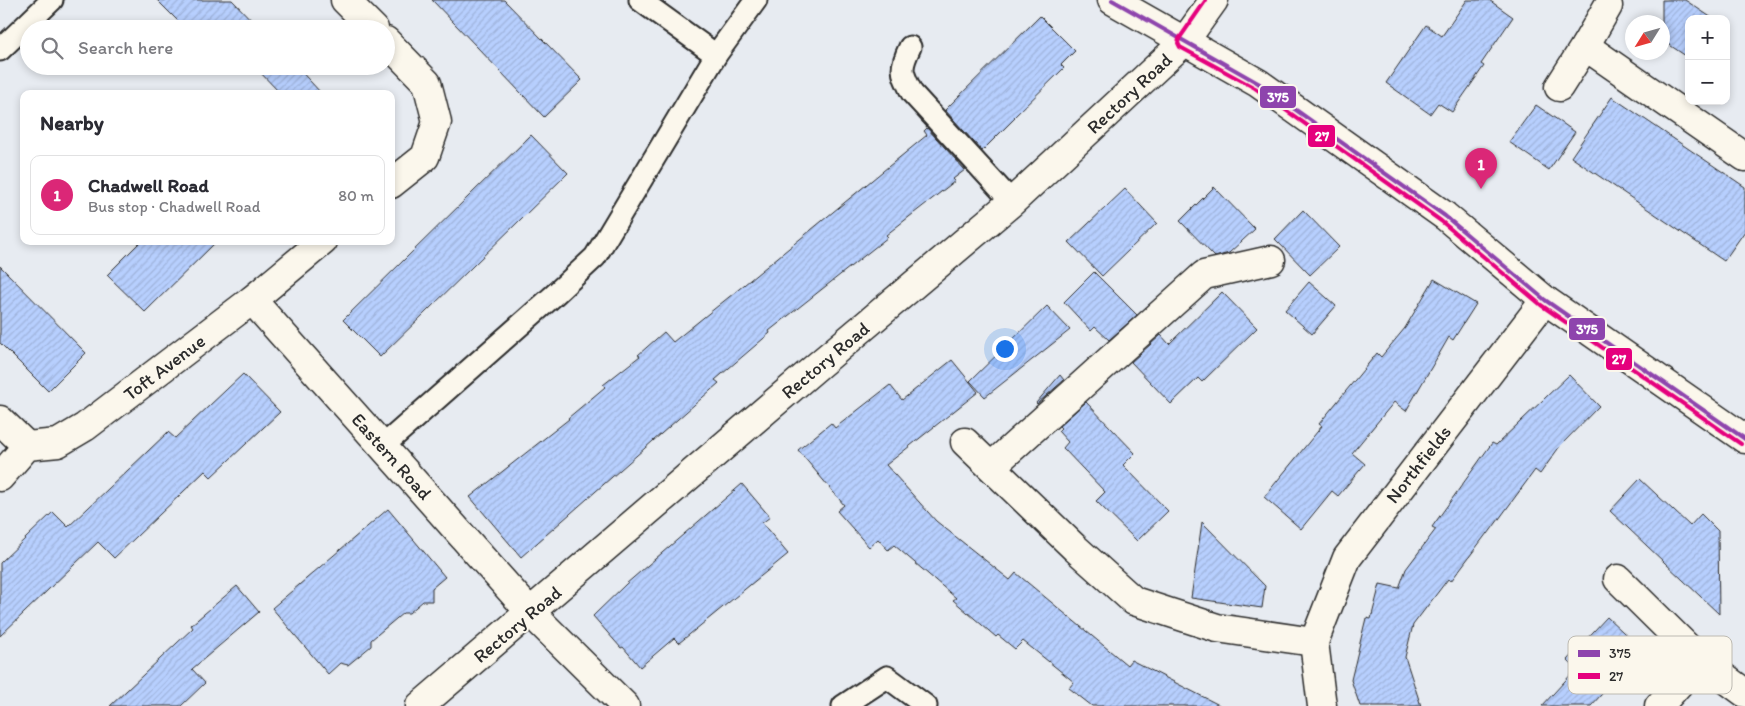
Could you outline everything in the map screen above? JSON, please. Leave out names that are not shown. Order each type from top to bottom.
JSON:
[{"type":"street","points":[[345,0],[365,20]]},
{"type":"street","points":[[1112,0],[1258,83],[1445,216],[1545,300],[1745,439]]},
{"type":"street","name":"Rectory Road","points":[[420,706],[1012,202],[1184,42],[1214,0]]},
{"type":"street","points":[[1559,87],[1608,6]]},
{"type":"street","points":[[1585,46],[1745,157]]},
{"type":"street","points":[[395,51],[427,83],[437,122],[425,157],[395,181]]},
{"type":"street","name":"Toft Avenue","points":[[27,446],[58,443],[86,427],[252,300],[318,245]]},
{"type":"street","points":[[992,466],[1204,275],[1271,260]]},
{"type":"street","name":"Eastern Road","points":[[252,300],[530,613],[625,706]]},
{"type":"street","name":"Northfields","points":[[1322,706],[1314,642],[1347,558],[1545,300]]},
{"type":"street","points":[[0,420],[27,446],[0,477]]},
{"type":"street","points":[[965,442],[1075,548],[1134,601],[1217,628],[1314,642]]},
{"type":"street","points":[[1618,579],[1676,636]]},
{"type":"street","points":[[1732,683],[1745,693]]},
{"type":"street","points":[[1659,706],[1670,694]]},
{"type":"lane","points":[[31,20],[52,0]]},
{"type":"lane","points":[[640,0],[716,55]]},
{"type":"lane","points":[[383,446],[595,257],[716,55],[756,0]]},
{"type":"lane","points":[[0,50],[20,31]]},
{"type":"lane","points":[[910,47],[902,64],[904,77],[912,93],[1012,202]]},
{"type":"lane","points":[[842,706],[888,677],[926,706]]},
{"type":"building","points":[[157,0],[232,0],[251,20],[177,20]]},
{"type":"building","points":[[432,0],[504,0],[582,80],[544,117]]},
{"type":"building","points":[[1467,0],[1489,0],[1513,17],[1481,64],[1484,66],[1452,112],[1438,103],[1430,114],[1386,83],[1426,25],[1442,36]]},
{"type":"building","points":[[1662,0],[1685,0],[1708,15],[1685,15],[1685,55],[1670,45],[1670,15],[1662,15]]},
{"type":"building","points":[[1040,16],[1075,51],[1061,65],[1064,68],[982,151],[945,110]]},
{"type":"building","points":[[263,75],[304,75],[318,90],[277,90]]},
{"type":"building","points":[[1612,97],[1745,187],[1745,231],[1724,261],[1571,157]]},
{"type":"building","points":[[1536,105],[1575,132],[1549,170],[1509,142]]},
{"type":"building","points":[[927,128],[965,170],[953,179],[955,181],[886,235],[888,237],[769,331],[770,333],[715,380],[719,383],[521,557],[470,497],[569,419],[605,387],[603,385],[640,356],[638,355],[664,332],[673,342],[739,289],[927,135],[924,131]]},
{"type":"building","points":[[531,135],[568,173],[380,357],[343,320]]},
{"type":"building","points":[[1214,187],[1255,229],[1229,253],[1215,257],[1180,221]]},
{"type":"building","points":[[1125,189],[1157,223],[1102,276],[1069,242]]},
{"type":"building","points":[[1303,210],[1339,247],[1310,275],[1275,239]]},
{"type":"building","points":[[137,245],[213,245],[145,312],[107,275]]},
{"type":"building","points":[[0,266],[86,353],[48,391],[0,343]]},
{"type":"building","points":[[1094,272],[1137,315],[1109,340],[1095,327],[1091,331],[1064,302]]},
{"type":"building","points":[[1434,279],[1476,304],[1453,340],[1449,337],[1406,411],[1394,402],[1352,453],[1365,464],[1338,496],[1332,491],[1301,529],[1264,497],[1322,426],[1319,424],[1377,353],[1381,357],[1405,328]]},
{"type":"building","points":[[1309,282],[1336,306],[1312,334],[1285,310]]},
{"type":"building","points":[[1222,292],[1257,328],[1202,382],[1198,378],[1171,404],[1131,362],[1161,335],[1169,344]]},
{"type":"building","points":[[1047,306],[1070,330],[985,397],[970,381]]},
{"type":"building","points":[[952,360],[978,392],[886,465],[936,521],[1010,580],[1016,573],[1127,665],[1131,660],[1221,706],[1092,706],[1069,688],[1074,682],[1023,641],[1015,649],[998,635],[996,637],[953,600],[956,598],[894,545],[888,550],[878,539],[869,547],[837,511],[844,505],[798,450],[831,423],[835,428],[890,385],[902,400]]},
{"type":"building","points":[[243,374],[280,412],[211,477],[205,471],[114,558],[98,542],[0,636],[0,563],[53,512],[68,527],[168,432],[175,438]]},
{"type":"building","points":[[1060,375],[1064,380],[1037,404],[1036,403]]},
{"type":"building","points":[[1569,375],[1599,406],[1560,446],[1540,474],[1535,470],[1488,534],[1451,581],[1448,579],[1413,625],[1405,657],[1421,706],[1360,706],[1351,680],[1366,618],[1371,619],[1380,584],[1399,588],[1406,569],[1436,529],[1432,527],[1492,443],[1496,445]]},
{"type":"building","points":[[1086,402],[1135,453],[1123,465],[1168,511],[1137,541],[1096,501],[1105,492],[1063,448],[1068,442],[1058,431],[1061,428],[1059,426]]},
{"type":"building","points":[[1640,479],[1690,526],[1701,514],[1718,531],[1719,614],[1610,511]]},
{"type":"building","points":[[742,484],[770,517],[762,523],[788,554],[679,643],[674,638],[640,667],[593,616],[626,584]]},
{"type":"building","points":[[388,509],[445,577],[432,588],[432,601],[423,601],[409,613],[403,613],[371,640],[371,646],[348,665],[340,663],[328,674],[272,608]]},
{"type":"building","points":[[1202,522],[1265,586],[1262,608],[1191,598]]},
{"type":"building","points":[[237,586],[259,612],[192,669],[205,683],[181,706],[110,706],[193,628],[191,625]]},
{"type":"building","points":[[1607,617],[1627,636],[1589,636]]},
{"type":"building","points":[[1568,678],[1568,694],[1602,694],[1591,706],[1542,706]]},
{"type":"transit line","name":"375","points":[[1112,0],[1258,83],[1445,216],[1545,300],[1745,439]]},
{"type":"transit line","name":"27","points":[[1206,0],[1179,39],[1180,47],[1255,88],[1441,221],[1541,305],[1741,444]]},
{"type":"place","name":"Chadwell Road","points":[[1481,189]]}]
